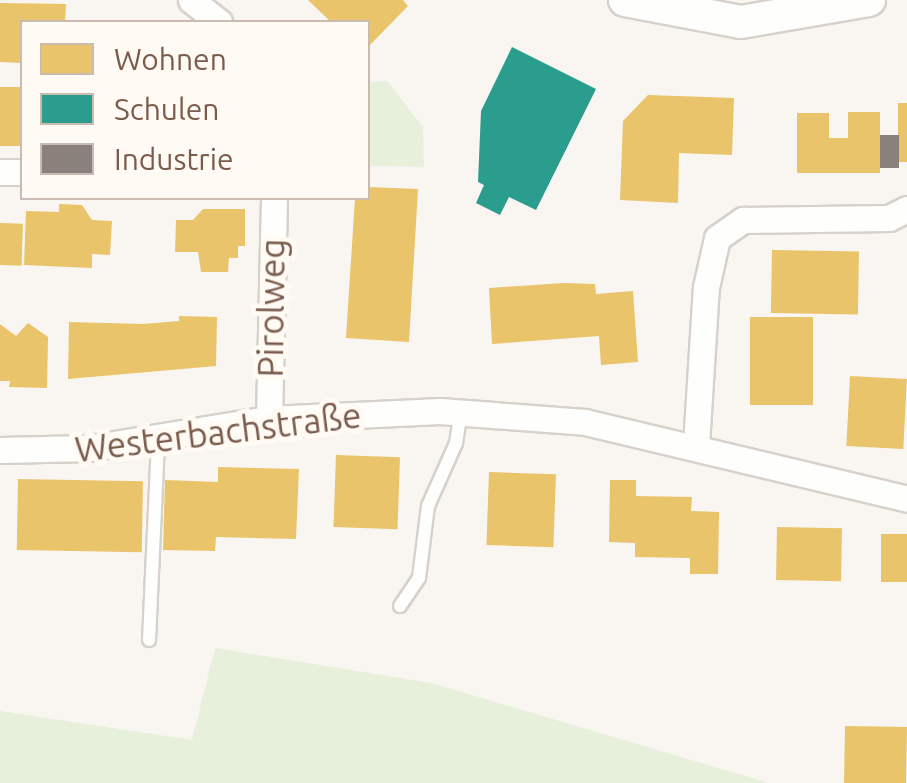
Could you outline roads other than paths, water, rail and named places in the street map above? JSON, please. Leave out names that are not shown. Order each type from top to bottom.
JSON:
[{"type":"street","points":[[192,0],[217,20]]},
{"type":"street","points":[[625,0],[741,22],[869,0]]},
{"type":"street","name":"Pirolweg","points":[[268,419],[274,200]]},
{"type":"street","points":[[696,445],[706,287],[717,238],[743,220],[889,218],[907,209]]},
{"type":"street","name":"Westerbachstraße","points":[[0,450],[158,438],[268,419],[461,413],[585,422],[696,445],[907,499]]},
{"type":"lane","points":[[400,606],[419,578],[428,506],[456,443],[461,413]]},
{"type":"lane","points":[[149,640],[158,438]]}]
